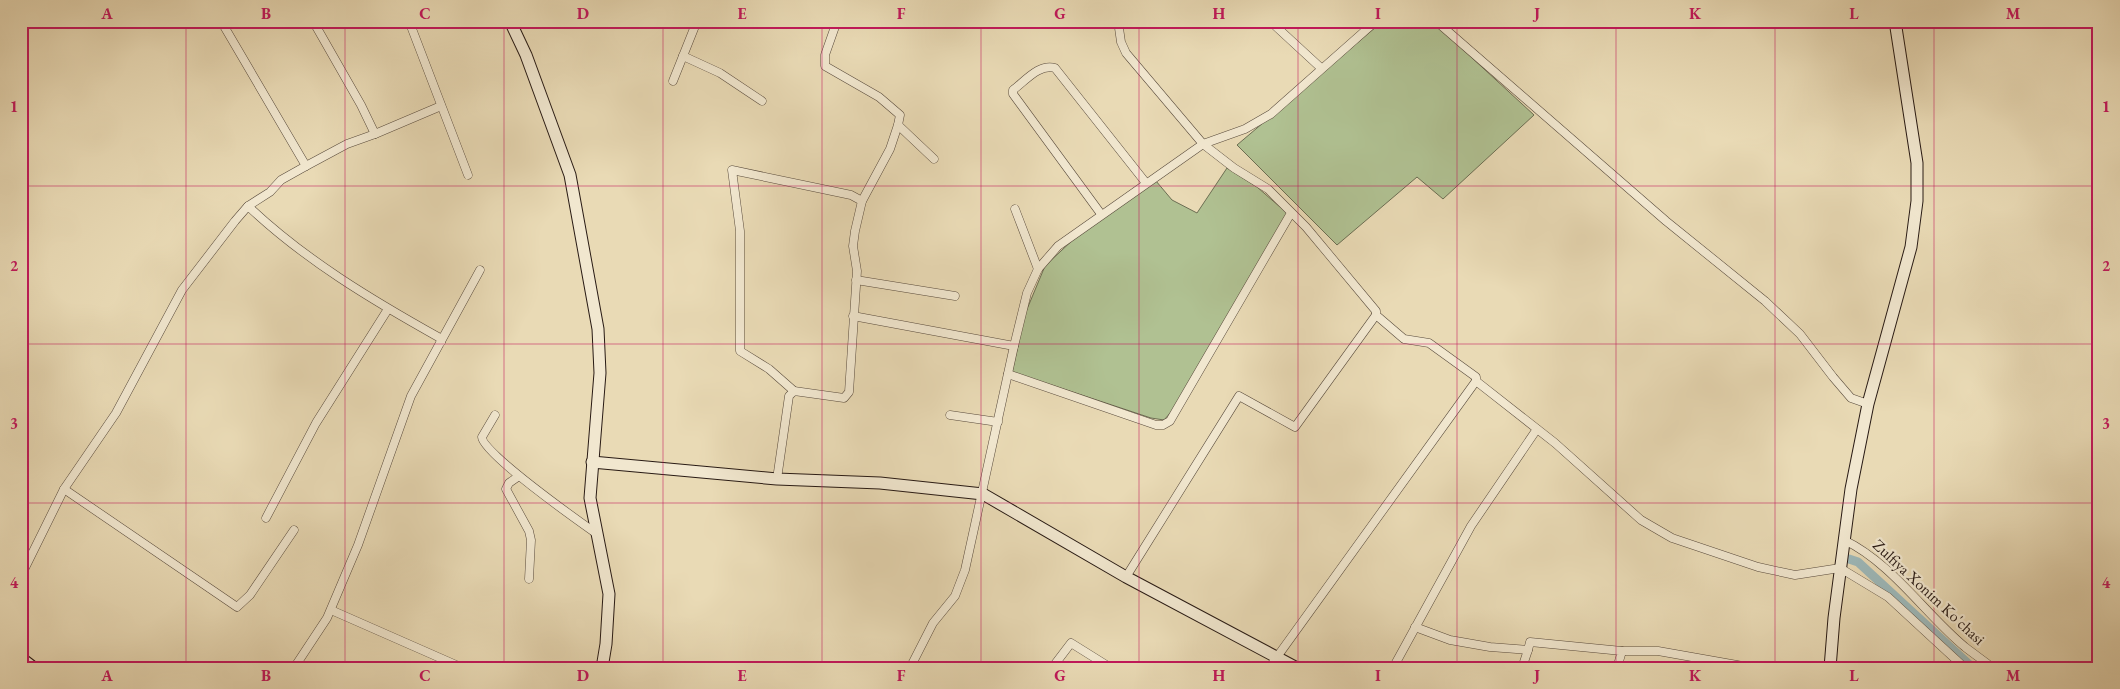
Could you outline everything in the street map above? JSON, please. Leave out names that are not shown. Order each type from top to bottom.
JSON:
[{"type":"street","points":[[222,21],[306,166]]},
{"type":"street","points":[[313,21],[375,134]]},
{"type":"street","points":[[410,21],[468,175]]},
{"type":"street","points":[[510,21],[530,64],[570,175],[598,329],[600,374],[590,498],[609,594],[606,644],[602,668]]},
{"type":"street","points":[[673,81],[697,21]]},
{"type":"street","points":[[837,21],[825,55],[825,66],[879,97],[897,110],[900,115],[890,149],[862,201],[853,246],[856,280],[850,383],[847,396],[844,398],[794,392],[769,369],[740,351],[740,231],[732,170],[851,196],[862,201]]},
{"type":"street","points":[[1118,21],[1121,42],[1126,53],[1202,144],[1234,168],[1268,189],[1306,227],[1376,311],[1376,315],[1404,339],[1429,343],[1476,377],[1476,381],[1537,430],[1641,520],[1672,538],[1716,554],[1795,575],[1840,568],[1888,597],[1965,668]]},
{"type":"street","points":[[1270,21],[1321,68]]},
{"type":"street","points":[[910,668],[933,623],[955,596],[965,570],[1014,346],[1027,293],[1038,269],[1058,246],[1202,144],[1245,129],[1271,114],[1376,21]]},
{"type":"street","points":[[1436,21],[1666,221],[1765,301],[1800,334],[1832,377],[1851,398],[1868,404]]},
{"type":"street","points":[[1830,668],[1840,568],[1851,489],[1868,404],[1908,256],[1918,201],[1917,163],[1895,21]]},
{"type":"street","points":[[683,56],[720,73],[762,101]]},
{"type":"street","points":[[1101,214],[1013,94],[1014,90],[1042,68],[1048,66],[1055,68],[1146,183]]},
{"type":"street","points":[[21,576],[64,489],[116,413],[182,290],[248,206],[270,192],[281,180],[347,144],[441,106]]},
{"type":"street","points":[[898,126],[934,159]]},
{"type":"street","points":[[248,206],[288,242],[388,309],[440,338],[441,342]]},
{"type":"street","points":[[1015,209],[1038,269]]},
{"type":"street","points":[[1008,374],[1156,425],[1164,425],[1170,421],[1291,212]]},
{"type":"street","points":[[294,668],[331,610],[358,545],[411,396],[480,270]]},
{"type":"street","points":[[856,280],[955,296]]},
{"type":"street","points":[[266,518],[316,423],[388,309]]},
{"type":"street","points":[[1126,577],[1239,396],[1295,427],[1376,315]]},
{"type":"street","points":[[853,316],[1014,346]]},
{"type":"street","points":[[1269,668],[1476,381]]},
{"type":"street","points":[[777,479],[787,400],[794,392]]},
{"type":"street","points":[[495,415],[481,440],[484,445],[519,476],[597,534]]},
{"type":"street","points":[[950,415],[998,422]]},
{"type":"street","points":[[1393,668],[1472,526],[1537,430]]},
{"type":"street","points":[[592,462],[777,479],[880,483],[983,494],[1126,577],[1297,668]]},
{"type":"street","points":[[519,476],[509,483],[506,489],[529,531],[531,540],[529,579]]},
{"type":"street","points":[[64,489],[237,607],[250,595],[294,530]]},
{"type":"street","name":"Zulfiya Xonim Ko'chasi","points":[[1844,540],[1861,548],[1908,590],[1965,646],[1993,668]]},
{"type":"street","points":[[331,610],[462,668]]},
{"type":"street","points":[[1415,627],[1450,640],[1490,647],[1528,650]]},
{"type":"street","points":[[1522,668],[1530,642],[1622,651],[1658,651],[1754,668]]},
{"type":"street","points":[[1052,668],[1071,643],[1111,668]]},
{"type":"street","points":[[1617,668],[1622,651]]},
{"type":"street","points":[[21,658],[34,668]]},
{"type":"green space","points":[[1383,21],[1432,21],[1534,115],[1443,199],[1417,177],[1337,245],[1237,145]]},
{"type":"green space","points":[[1227,168],[1257,187],[1288,214],[1172,411],[1164,420],[1151,418],[1012,372],[1025,314],[1045,266],[1077,236],[1156,181],[1172,200],[1197,213]]},
{"type":"waterway","points":[[1849,559],[1858,562],[1973,668]]}]
